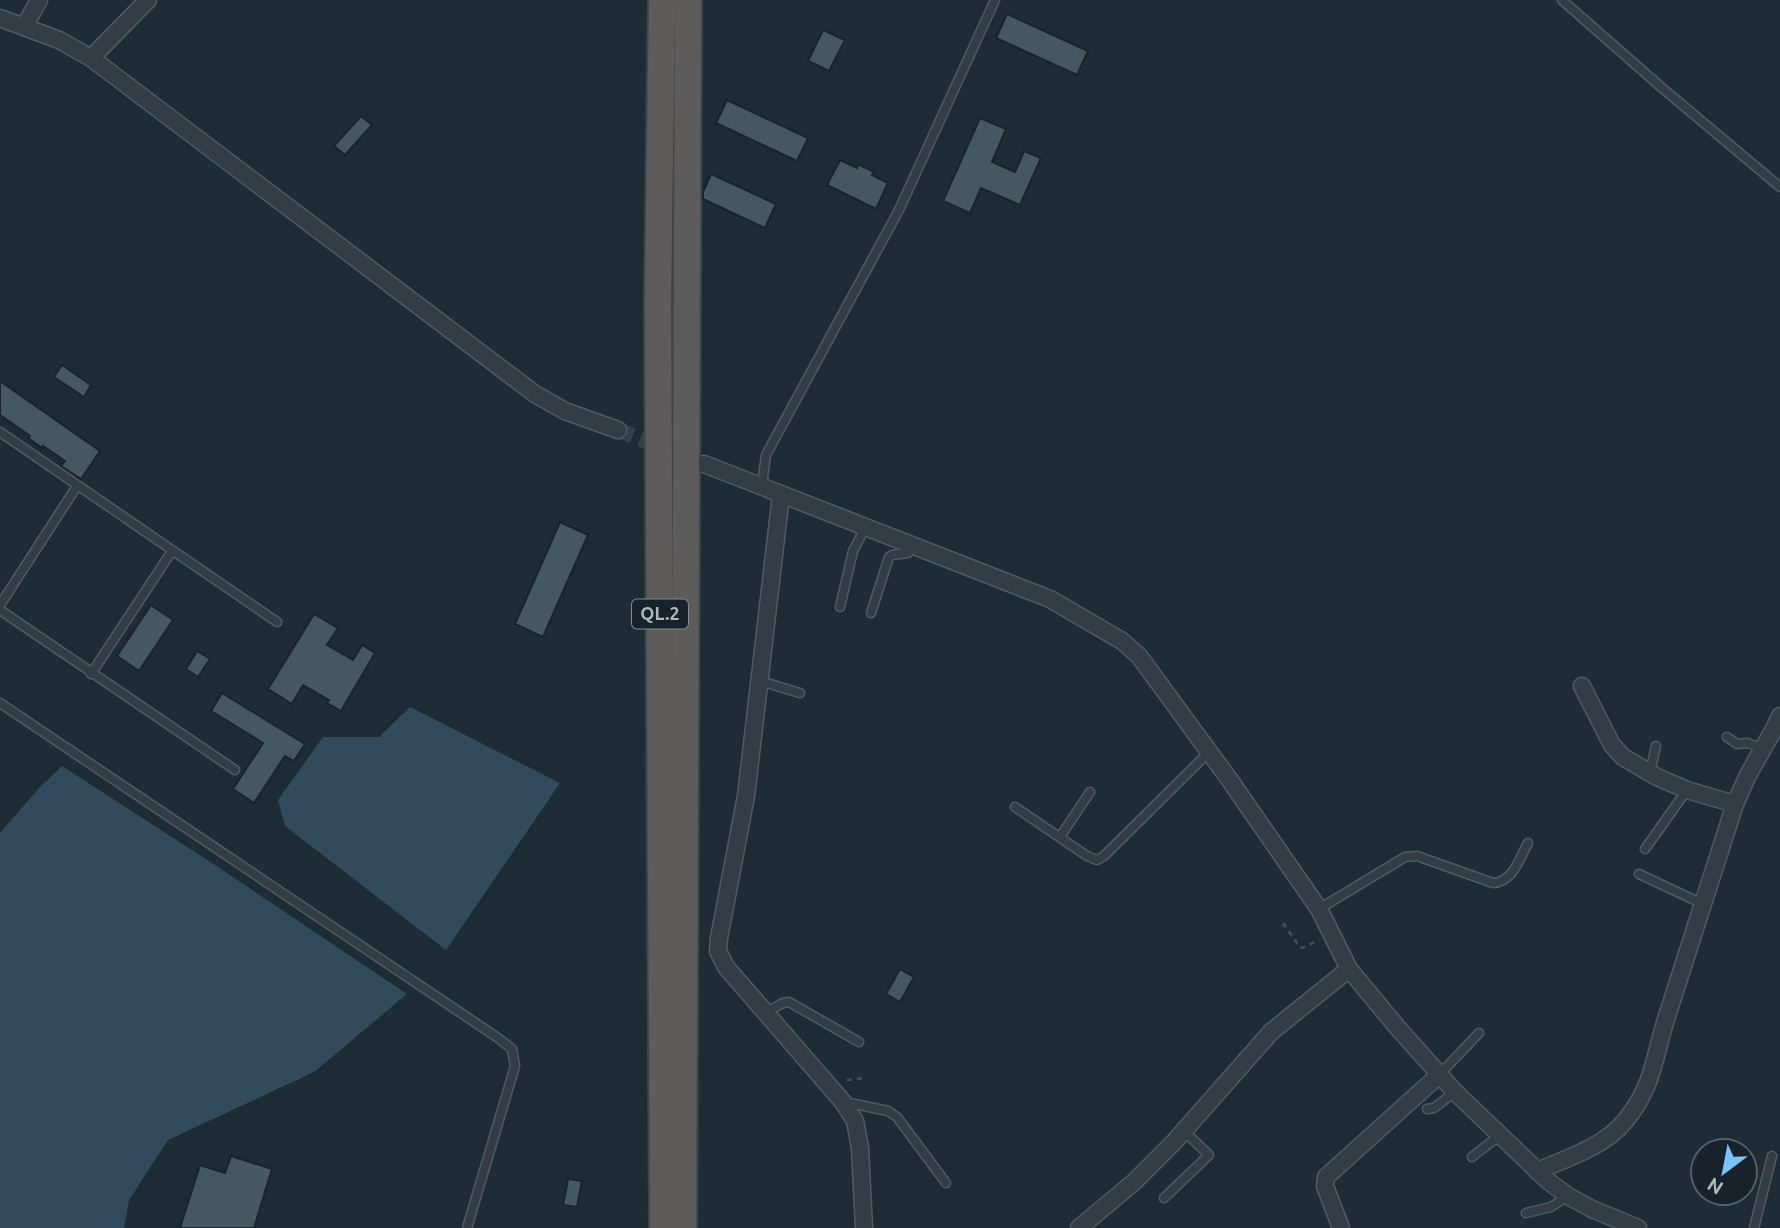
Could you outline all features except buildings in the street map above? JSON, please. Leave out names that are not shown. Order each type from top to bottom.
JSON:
[{"type":"highway","name":"QL.2","points":[[662,0],[658,302],[663,1228]]},
{"type":"highway","name":"QL.2","points":[[683,1228],[688,0]]},
{"type":"street","points":[[24,27],[39,0]]},
{"type":"street","points":[[91,58],[148,0]]},
{"type":"street","points":[[0,18],[59,40],[91,58],[535,394],[565,411],[618,430]]},
{"type":"street","points":[[704,464],[1050,599],[1122,641],[1139,656],[1319,909],[1349,969],[1439,1075],[1537,1171],[1568,1196],[1638,1228]]},
{"type":"street","points":[[781,495],[746,796],[718,951],[726,967],[842,1102],[855,1121],[860,1148],[864,1228]]},
{"type":"street","points":[[1583,686],[1612,745],[1623,757],[1687,790],[1735,804]]},
{"type":"street","points":[[1537,1171],[1608,1137],[1624,1123],[1644,1094],[1735,804],[1780,716]]},
{"type":"street","points":[[1079,1228],[1134,1182],[1184,1131],[1271,1032],[1349,969]]},
{"type":"street","points":[[1339,1227],[1325,1186],[1326,1177],[1439,1075]]},
{"type":"lane","points":[[762,486],[766,454],[899,210],[995,0]]},
{"type":"lane","points":[[1562,0],[1780,187]]},
{"type":"lane","points":[[0,432],[277,622]]},
{"type":"lane","points":[[0,605],[77,486]]},
{"type":"lane","points":[[840,607],[853,551],[865,528]]},
{"type":"lane","points":[[871,613],[889,557],[908,553],[914,547]]},
{"type":"lane","points":[[91,674],[172,551]]},
{"type":"lane","points":[[0,610],[235,770]]},
{"type":"lane","points":[[760,681],[800,693]]},
{"type":"lane","points":[[0,703],[512,1049],[515,1066],[467,1228]]},
{"type":"lane","points":[[1727,737],[1737,744],[1748,743],[1763,749]]},
{"type":"lane","points":[[1650,773],[1656,746]]},
{"type":"lane","points":[[1015,807],[1097,860],[1209,752]]},
{"type":"lane","points":[[1645,849],[1687,790]]},
{"type":"lane","points":[[1060,837],[1090,792]]},
{"type":"lane","points":[[1319,909],[1405,857],[1411,856],[1500,883],[1510,876],[1528,843]]},
{"type":"lane","points":[[1639,874],[1703,904]]},
{"type":"lane","points":[[766,1012],[789,1002],[859,1042]]},
{"type":"lane","points":[[1439,1075],[1479,1033]]},
{"type":"lane","points":[[1427,1109],[1434,1108],[1455,1092]]},
{"type":"lane","points":[[842,1102],[888,1111],[897,1117],[946,1183]]},
{"type":"lane","points":[[1164,1198],[1209,1155],[1184,1131]]},
{"type":"lane","points":[[1472,1157],[1500,1135]]},
{"type":"lane","points":[[1754,1228],[1772,1156]]},
{"type":"lane","points":[[1526,1213],[1551,1207],[1568,1196]]},
{"type":"path","points":[[1283,923],[1302,948],[1331,934]]},
{"type":"water","points":[[410,707],[560,783],[446,950],[285,826],[278,800],[323,737],[379,737]]},
{"type":"water","points":[[62,766],[407,994],[314,1072],[168,1140],[129,1200],[124,1228],[0,1228],[0,833]]},
{"type":"tunnel","points":[[618,430],[693,460]]}]
